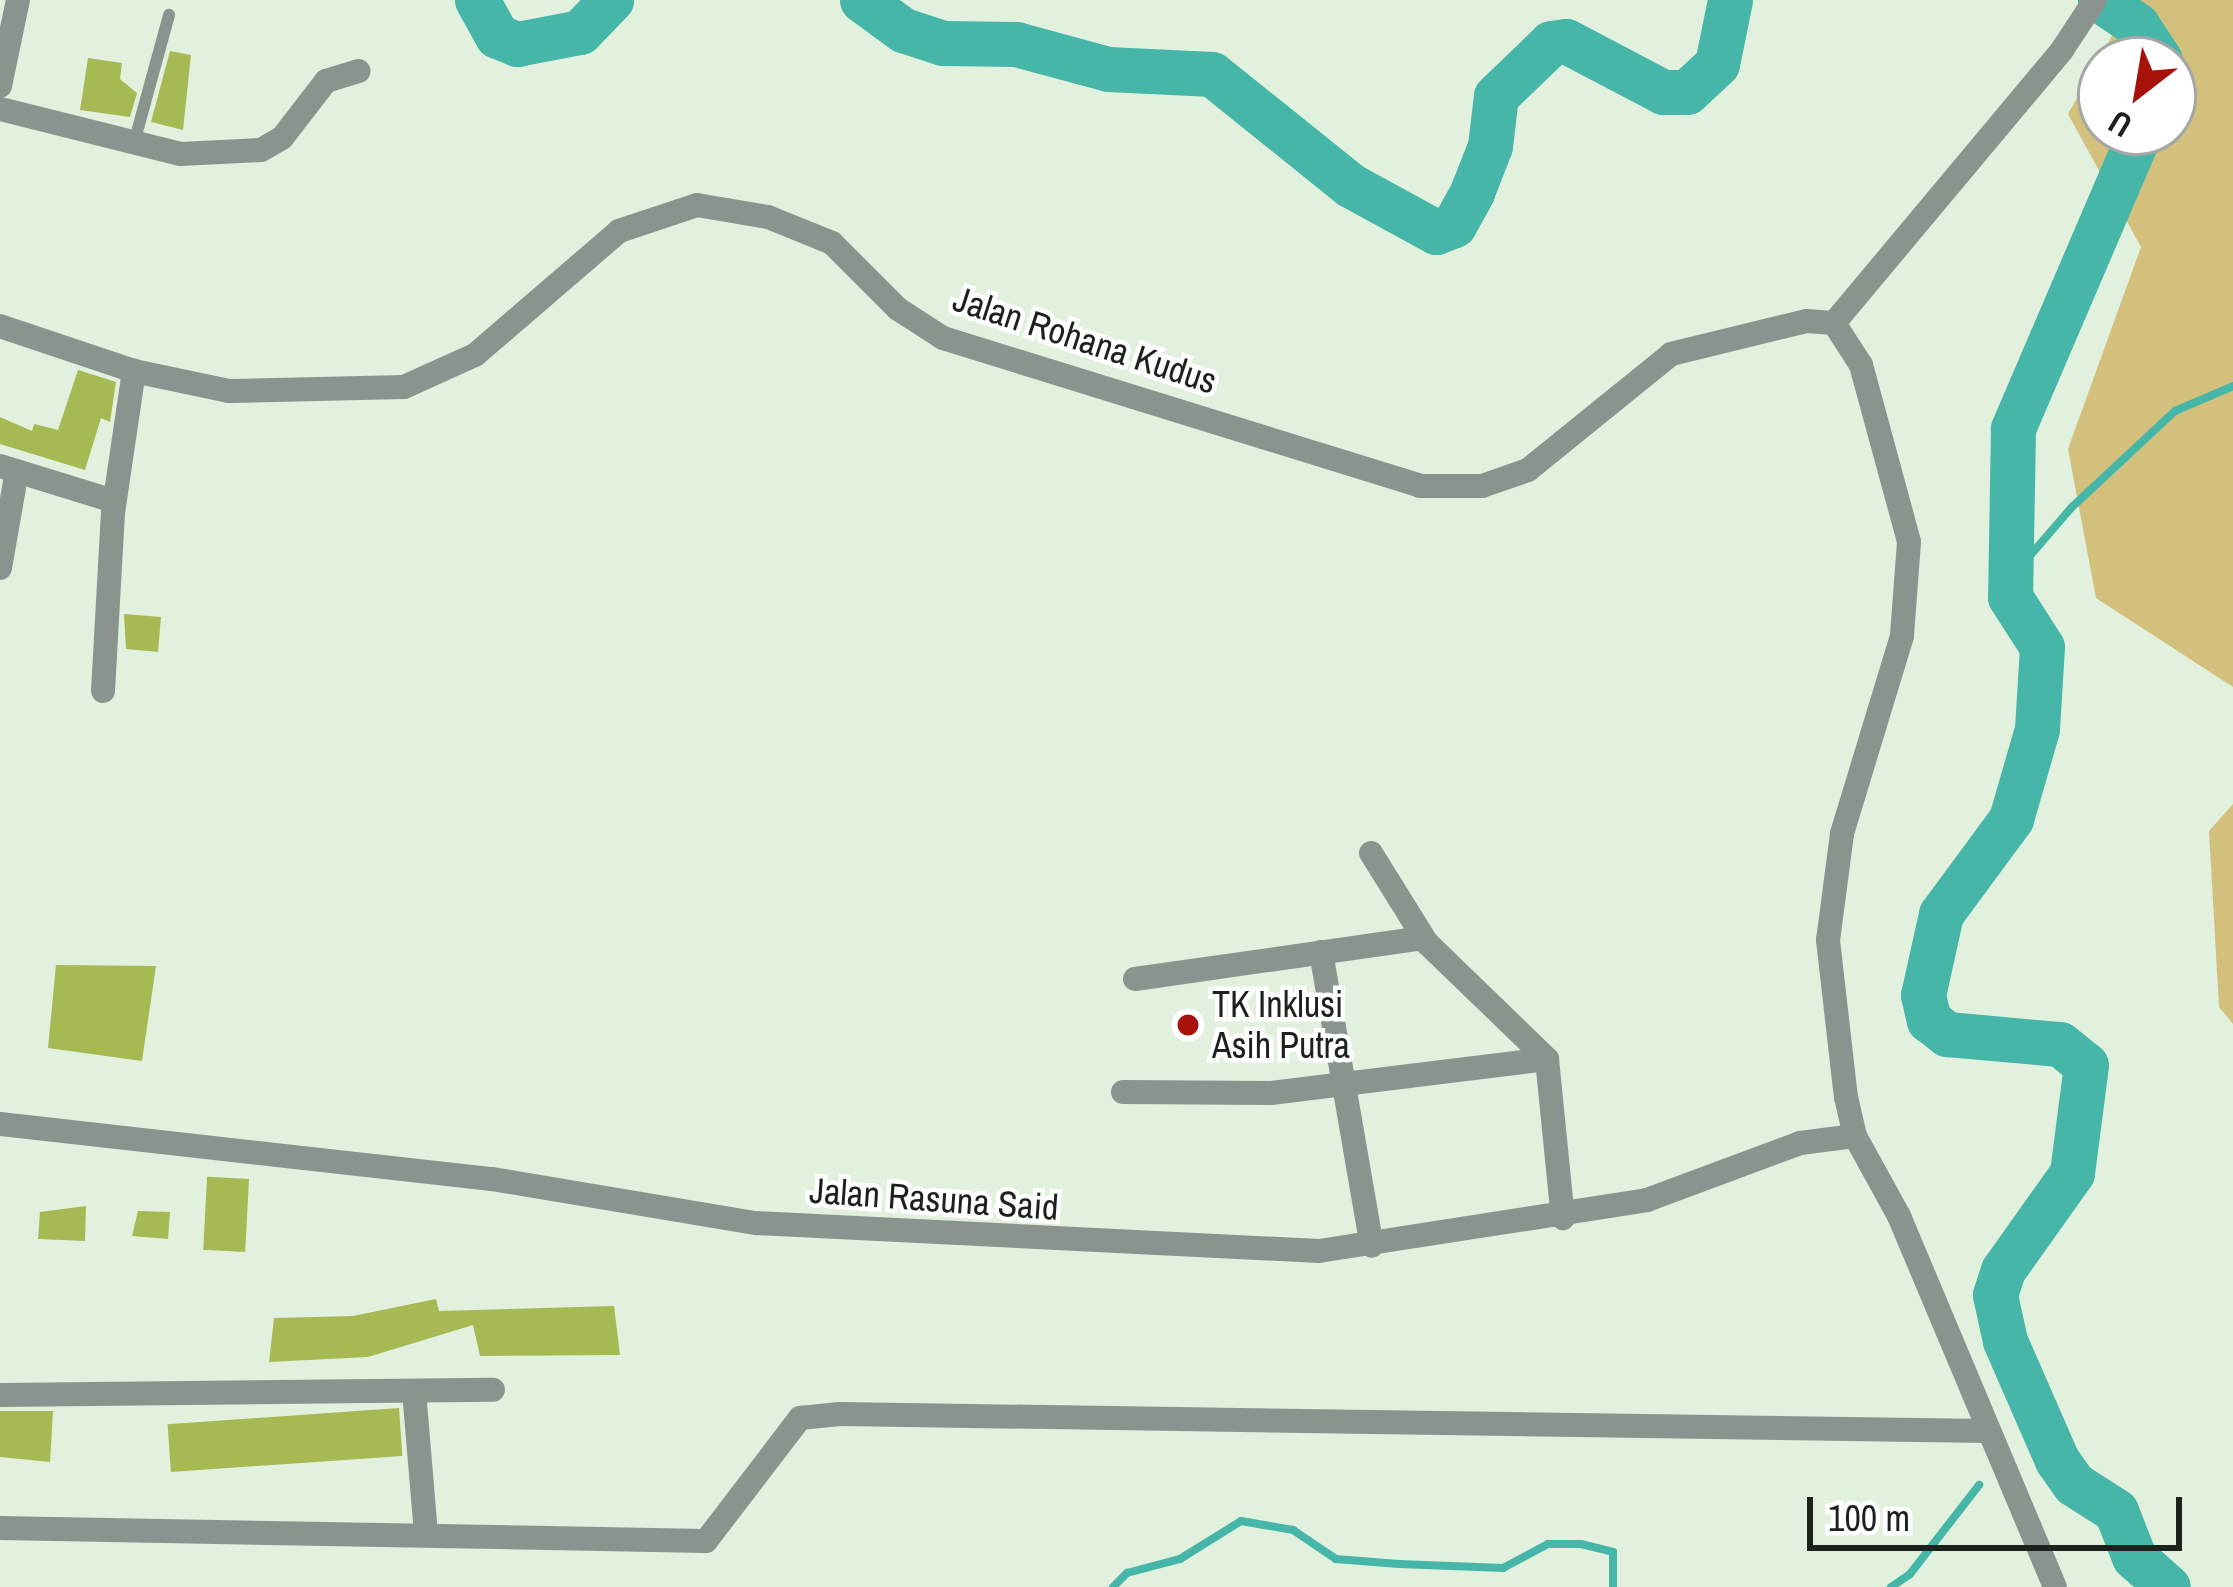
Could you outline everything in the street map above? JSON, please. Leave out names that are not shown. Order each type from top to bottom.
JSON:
[{"type":"street","points":[[0,86],[18,0]]},
{"type":"street","points":[[2055,1587],[1899,1216],[1855,1136],[1828,940],[1842,834],[1902,636],[1909,542],[1861,365],[1834,322],[2062,50],[2095,0]]},
{"type":"street","points":[[0,109],[180,154],[261,150],[282,138],[326,81],[359,71]]},
{"type":"street","name":"Jalan Rohana Kudus","points":[[0,326],[134,371],[229,391],[404,386],[475,355],[619,232],[697,205],[767,218],[832,243],[898,309],[943,338],[1420,486],[1482,486],[1528,470],[1671,354],[1806,321],[1834,322]]},
{"type":"street","points":[[103,691],[114,501],[134,371]]},
{"type":"street","points":[[0,568],[9,469],[114,501]]},
{"type":"street","points":[[1371,853],[1423,938],[1547,1058],[1563,1218]]},
{"type":"street","points":[[1135,979],[1423,938]]},
{"type":"street","points":[[1321,952],[1372,1246]]},
{"type":"street","points":[[1123,1092],[1271,1094],[1547,1058]]},
{"type":"street","name":"Jalan Rasuna Said","points":[[0,1124],[492,1179],[755,1223],[1156,1249],[1372,1246],[1563,1218],[1647,1200],[1800,1143],[1855,1136]]},
{"type":"street","points":[[0,1396],[493,1390]]},
{"type":"street","points":[[414,1391],[427,1535]]},
{"type":"street","points":[[0,1528],[706,1541],[800,1418],[840,1414],[1988,1431]]},
{"type":"lane","points":[[134,144],[169,14]]},
{"type":"shaded area","points":[[2132,0],[2233,0],[2233,687],[2096,598],[2068,449],[2141,247],[2091,156],[2197,156],[2197,36],[2112,36]]},
{"type":"shaded area","points":[[2077,98],[2077,130],[2068,114]]},
{"type":"shaded area","points":[[2233,804],[2233,1024],[2219,1007],[2209,831]]},
{"type":"building","points":[[170,51],[191,55],[183,130],[151,122]]},
{"type":"building","points":[[88,58],[122,63],[120,79],[137,93],[130,117],[80,110]]},
{"type":"building","points":[[78,370],[116,382],[110,422],[101,418],[85,470],[0,444],[0,417],[32,431],[34,424],[58,430]]},
{"type":"building","points":[[124,614],[161,617],[158,652],[126,649]]},
{"type":"building","points":[[56,965],[156,966],[142,1061],[48,1048]]},
{"type":"building","points":[[207,1177],[249,1179],[245,1252],[203,1250]]},
{"type":"building","points":[[86,1206],[85,1241],[38,1239],[40,1212]]},
{"type":"building","points":[[138,1211],[170,1212],[168,1239],[132,1236]]},
{"type":"building","points":[[436,1299],[439,1311],[614,1306],[620,1355],[480,1356],[473,1325],[368,1357],[269,1362],[274,1318],[353,1316]]},
{"type":"building","points":[[399,1408],[402,1456],[171,1472],[168,1424]]},
{"type":"building","points":[[0,1411],[53,1411],[50,1462],[0,1457]]},
{"type":"waterway","points":[[477,0],[497,36],[517,44],[580,32],[611,0]]},
{"type":"waterway","points":[[862,0],[903,30],[943,43],[1016,44],[1108,69],[1212,74],[1350,185],[1436,232],[1454,225],[1472,192],[1490,146],[1496,96],[1551,43],[1566,41],[1663,92],[1687,92],[1717,64],[1730,0]]},
{"type":"waterway","points":[[2100,0],[2137,25],[2144,36]]},
{"type":"waterway","points":[[2130,156],[2013,429],[2010,597],[2042,647],[2037,729],[2011,819],[1941,914],[1923,995],[1929,1020],[1947,1034],[2060,1044],[2086,1065],[2072,1173],[2003,1270],[1995,1295],[2005,1341],[2057,1460],[2074,1484],[2116,1511],[2134,1557],[2168,1587]]},
{"type":"waterway","points":[[2010,579],[2072,507],[2175,411],[2233,386]]},
{"type":"waterway","points":[[1891,1587],[1910,1574],[1979,1485]]},
{"type":"waterway","points":[[1113,1587],[1127,1573],[1180,1559],[1241,1521],[1293,1530],[1336,1559],[1399,1564],[1503,1568],[1548,1544],[1581,1544],[1613,1552],[1613,1587]]},
{"type":"place","name":"TK Inklusi Asih Putra","points":[[1188,1025]]}]
